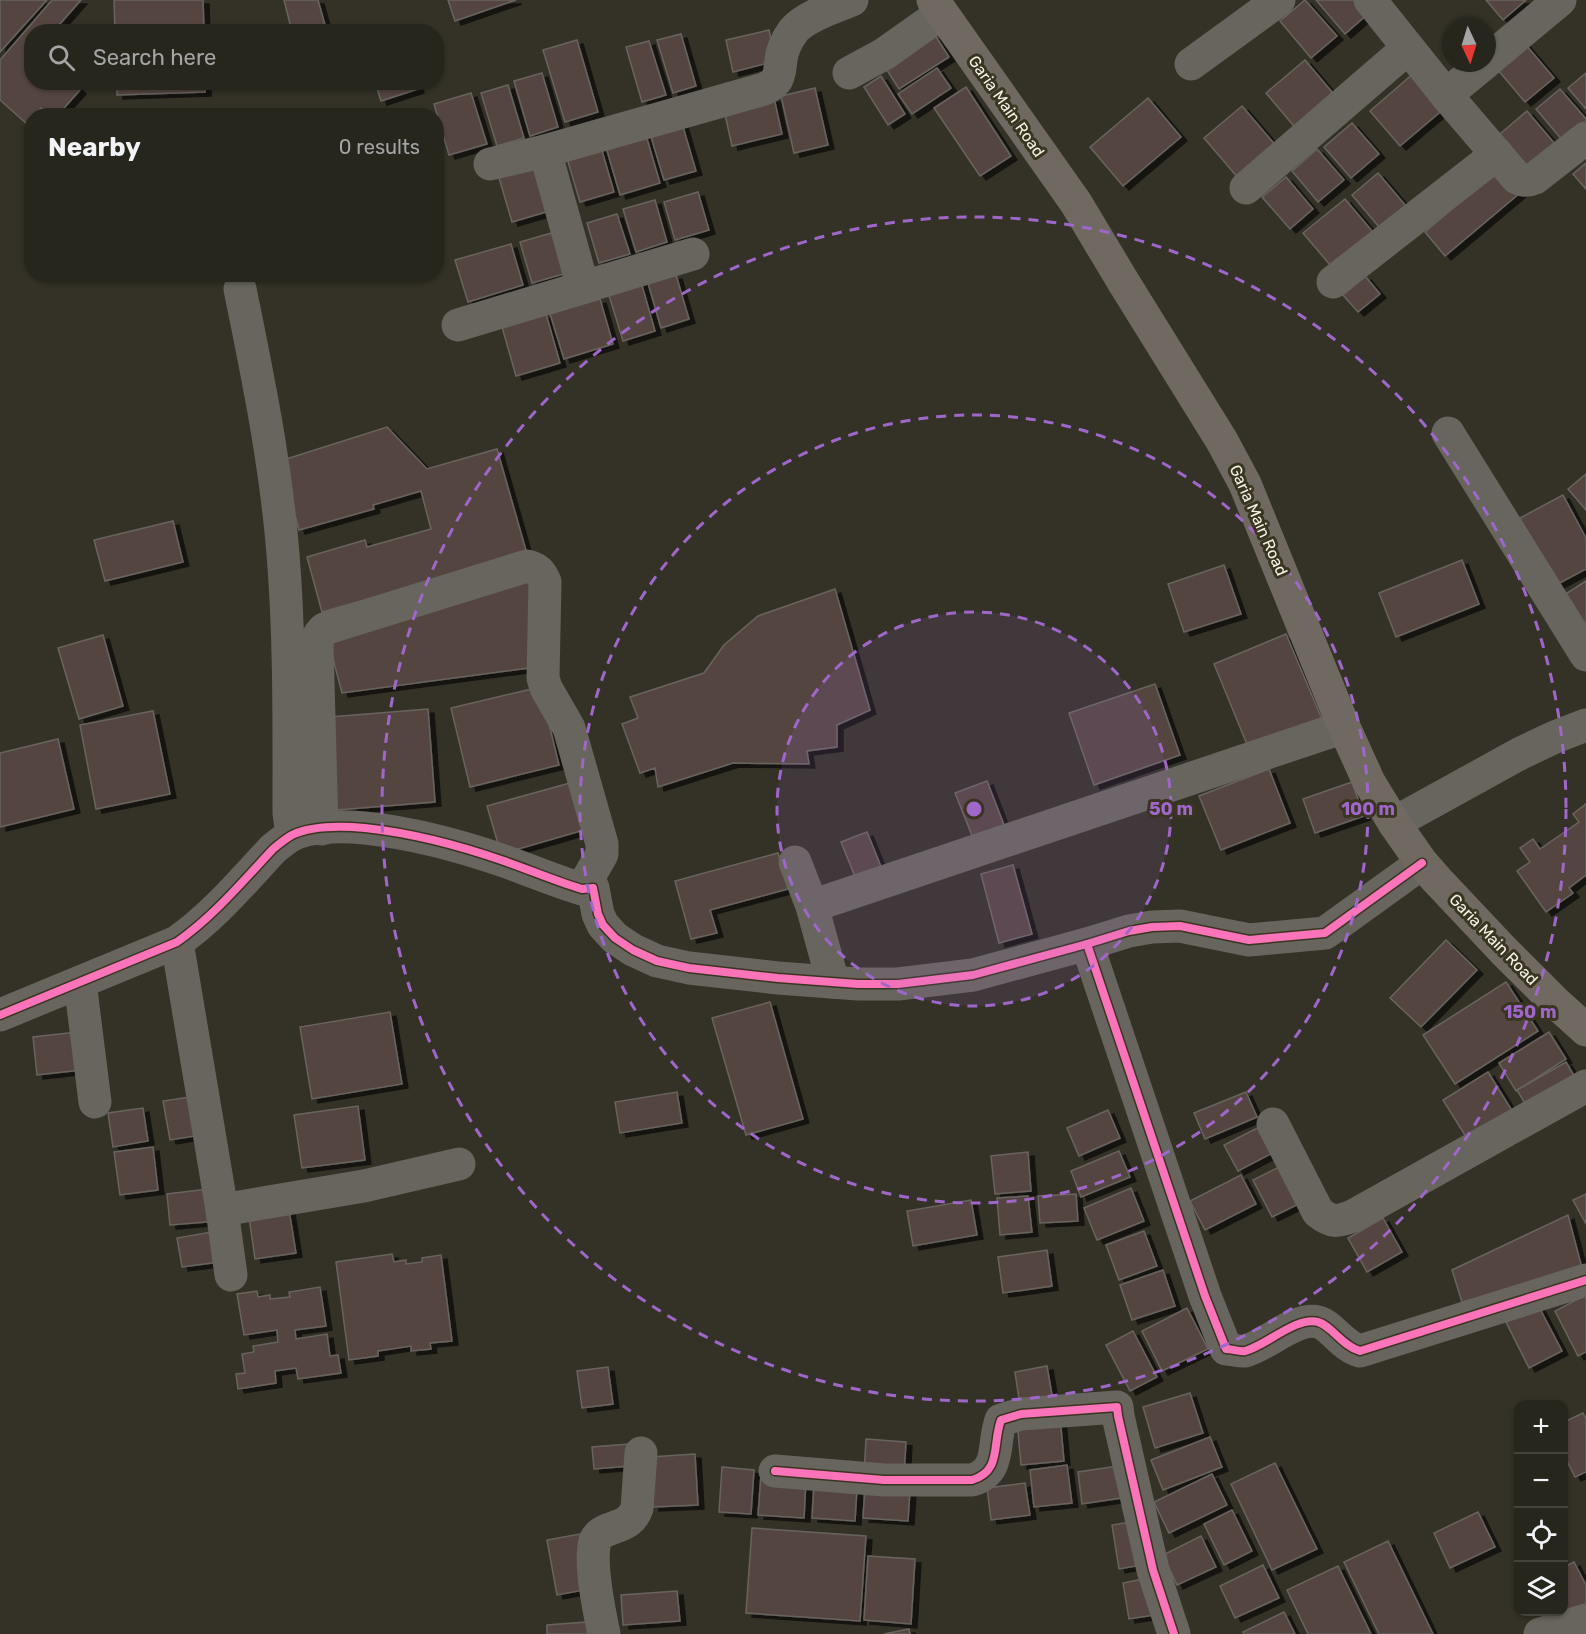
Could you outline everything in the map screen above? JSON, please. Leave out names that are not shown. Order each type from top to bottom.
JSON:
[{"type":"main road","name":"Garia Main Road","points":[[937,7],[1076,203],[1222,441],[1245,484],[1344,727],[1370,782],[1394,823],[1422,863],[1503,950],[1586,1030]]},
{"type":"street","points":[[490,164],[545,151],[772,86],[780,73],[781,57],[788,38],[796,28],[808,19],[852,0]]},
{"type":"street","points":[[1191,64],[1279,0]]},
{"type":"street","points":[[1370,0],[1516,178],[1528,181],[1535,178],[1586,138]]},
{"type":"street","points":[[1496,54],[1560,0]]},
{"type":"street","points":[[849,73],[884,54],[937,7]]},
{"type":"street","points":[[1246,189],[1408,48]]},
{"type":"street","points":[[1446,95],[1474,72]]},
{"type":"street","points":[[545,151],[583,287]]},
{"type":"street","points":[[1333,282],[1497,154]]},
{"type":"street","points":[[458,325],[693,254]]},
{"type":"street","points":[[240,290],[272,452],[283,554],[287,620],[289,813],[307,832]]},
{"type":"street","points":[[1448,433],[1586,655]]},
{"type":"street","points":[[307,832],[319,635],[324,629],[527,566],[541,572],[545,582],[543,678],[546,688],[569,728],[602,844],[602,854],[582,889]]},
{"type":"street","points":[[1394,823],[1521,753],[1586,725]]},
{"type":"street","points":[[812,906],[1344,727]]},
{"type":"street","points":[[0,1016],[177,942],[214,912],[273,849],[307,832],[334,827],[356,827],[410,834],[470,850],[582,889],[593,888],[598,914],[603,925],[615,938],[633,950],[657,961],[689,968],[833,982],[898,984],[973,975],[1129,931],[1152,927],[1180,926],[1250,940],[1325,933],[1422,863]]},
{"type":"street","points":[[795,862],[812,906],[833,982]]},
{"type":"street","points":[[177,942],[231,1275]]},
{"type":"street","points":[[1087,944],[1205,1296],[1226,1348],[1244,1351],[1299,1324],[1320,1322],[1347,1345],[1360,1351],[1586,1280]]},
{"type":"street","points":[[80,982],[95,1102]]},
{"type":"street","points":[[1273,1124],[1318,1212],[1328,1220],[1339,1221],[1353,1216],[1586,1086]]},
{"type":"street","points":[[222,1210],[364,1186],[459,1164]]},
{"type":"street","points":[[775,1471],[884,1480],[972,1480],[989,1471],[993,1461],[1000,1420],[1021,1414],[1117,1407],[1153,1570],[1174,1634]]},
{"type":"street","points":[[604,1634],[597,1598],[594,1565],[595,1541],[604,1532],[620,1527],[635,1513],[641,1454]]},
{"type":"street","points":[[1540,1634],[1586,1620]]},
{"type":"building","points":[[0,0],[47,0],[24,24],[0,52]]},
{"type":"building","points":[[52,0],[81,0],[60,24],[31,24]]},
{"type":"building","points":[[114,0],[203,0],[204,24],[115,24]]},
{"type":"building","points":[[284,0],[318,0],[325,24],[290,24]]},
{"type":"building","points":[[448,0],[516,0],[455,21]]},
{"type":"building","points":[[1305,0],[1337,36],[1311,58],[1280,21]]},
{"type":"building","points":[[1316,0],[1358,0],[1369,13],[1345,34]]},
{"type":"building","points":[[1486,0],[1526,0],[1503,20]]},
{"type":"building","points":[[769,30],[776,61],[733,72],[726,40]]},
{"type":"building","points":[[24,32],[24,90],[80,90],[64,108],[24,108],[24,121],[0,100],[0,60]]},
{"type":"building","points":[[681,34],[696,86],[673,93],[657,40]]},
{"type":"building","points":[[935,35],[949,57],[899,89],[885,67]]},
{"type":"building","points":[[1520,38],[1554,78],[1525,102],[1496,68],[1496,59]]},
{"type":"building","points":[[577,40],[598,112],[565,122],[543,50]]},
{"type":"building","points":[[649,41],[666,95],[642,102],[626,47]]},
{"type":"building","points":[[1305,60],[1337,98],[1298,131],[1266,93]]},
{"type":"building","points":[[937,68],[951,88],[912,114],[898,94]]},
{"type":"building","points":[[1415,72],[1445,108],[1400,146],[1370,111]]},
{"type":"building","points":[[542,73],[558,127],[530,136],[514,81]]},
{"type":"building","points":[[1586,73],[1586,109],[1568,88]]},
{"type":"building","points":[[881,76],[905,114],[888,125],[864,87]]},
{"type":"building","points":[[508,85],[524,138],[497,146],[481,93]]},
{"type":"building","points":[[966,87],[1011,156],[980,176],[934,108]]},
{"type":"building","points":[[815,88],[828,145],[794,153],[781,96]]},
{"type":"building","points":[[1560,89],[1586,119],[1586,134],[1569,148],[1536,109]]},
{"type":"building","points":[[117,90],[205,90],[205,92],[117,95]]},
{"type":"building","points":[[378,90],[415,90],[381,101]]},
{"type":"building","points":[[471,93],[487,144],[449,155],[444,138],[444,108],[435,108],[434,104]]},
{"type":"building","points":[[774,98],[782,134],[732,146],[724,110]]},
{"type":"building","points":[[1148,98],[1181,137],[1123,186],[1090,147]]},
{"type":"building","points":[[1242,106],[1277,147],[1239,179],[1204,138]]},
{"type":"building","points":[[1527,111],[1555,144],[1528,167],[1500,134]]},
{"type":"building","points":[[681,120],[696,171],[664,180],[649,130]]},
{"type":"building","points":[[1352,123],[1379,154],[1351,178],[1324,147]]},
{"type":"building","points":[[643,125],[660,183],[620,195],[603,137]]},
{"type":"building","points":[[600,144],[614,192],[580,202],[566,155]]},
{"type":"building","points":[[1317,149],[1344,180],[1318,202],[1292,171]]},
{"type":"building","points":[[538,159],[553,210],[512,222],[497,171]]},
{"type":"building","points":[[1586,163],[1586,189],[1573,174]]},
{"type":"building","points":[[1499,169],[1520,193],[1445,256],[1425,232]]},
{"type":"building","points":[[1378,173],[1411,212],[1385,234],[1352,195]]},
{"type":"building","points":[[1286,177],[1313,209],[1290,229],[1262,197]]},
{"type":"building","points":[[698,192],[709,230],[675,240],[664,202]]},
{"type":"building","points":[[1345,199],[1377,237],[1336,272],[1303,233]]},
{"type":"building","points":[[655,200],[667,242],[636,252],[623,209]]},
{"type":"building","points":[[617,214],[630,254],[599,263],[587,223]]},
{"type":"building","points":[[555,232],[567,273],[532,283],[520,242]]},
{"type":"building","points":[[511,244],[523,285],[468,302],[455,260]]},
{"type":"building","points":[[676,275],[689,319],[661,328],[648,283]]},
{"type":"building","points":[[1365,276],[1380,294],[1358,312],[1343,295]]},
{"type":"building","points":[[641,282],[655,331],[623,341],[608,292]]},
{"type":"building","points":[[600,299],[613,344],[564,359],[550,314]]},
{"type":"building","points":[[546,314],[560,363],[516,376],[502,327]]},
{"type":"building","points":[[387,427],[427,469],[497,449],[527,554],[322,612],[307,557],[365,540],[367,547],[431,529],[421,491],[373,505],[374,509],[299,530],[280,461]]},
{"type":"building","points":[[1586,474],[1586,510],[1568,489]]},
{"type":"building","points":[[1563,495],[1586,538],[1586,569],[1556,585],[1520,518]]},
{"type":"building","points":[[173,521],[183,562],[105,581],[94,540]]},
{"type":"building","points":[[1462,560],[1479,604],[1396,637],[1379,593]]},
{"type":"building","points":[[1224,565],[1241,614],[1184,632],[1168,584]]},
{"type":"building","points":[[532,580],[529,668],[342,693],[327,636]]},
{"type":"building","points":[[1586,581],[1586,631],[1564,595]]},
{"type":"building","points":[[835,589],[870,710],[837,725],[837,747],[807,751],[809,764],[733,763],[658,787],[655,768],[640,773],[622,724],[638,718],[630,697],[704,673],[724,645],[758,616]]},
{"type":"building","points":[[1286,634],[1324,724],[1251,754],[1214,664]]},
{"type":"building","points":[[103,635],[123,706],[79,719],[58,648]]},
{"type":"building","points":[[1155,684],[1180,755],[1094,785],[1069,713]]},
{"type":"building","points":[[540,687],[559,765],[470,787],[451,708]]},
{"type":"building","points":[[428,709],[435,802],[337,810],[330,717]]},
{"type":"building","points":[[153,711],[170,794],[96,809],[80,725]]},
{"type":"building","points":[[58,739],[74,809],[0,827],[0,753]]},
{"type":"building","points":[[1269,769],[1290,823],[1221,850],[1199,796]]},
{"type":"building","points":[[987,781],[1006,830],[975,843],[955,793]]},
{"type":"building","points":[[1352,782],[1364,816],[1315,833],[1303,799]]},
{"type":"building","points":[[570,783],[584,830],[501,854],[487,806]]},
{"type":"building","points":[[1586,804],[1586,875],[1569,888],[1573,893],[1546,912],[1517,871],[1530,862],[1520,848],[1533,839],[1540,849],[1579,822],[1573,814]]},
{"type":"building","points":[[867,832],[884,874],[858,884],[841,842]]},
{"type":"building","points":[[778,853],[788,889],[710,910],[717,933],[691,939],[675,881]]},
{"type":"building","points":[[1013,865],[1032,934],[999,943],[981,874]]},
{"type":"building","points":[[1446,940],[1477,970],[1421,1027],[1390,998]]},
{"type":"building","points":[[1506,982],[1538,1031],[1455,1084],[1423,1035]]},
{"type":"building","points":[[770,1002],[803,1119],[746,1135],[712,1018]]},
{"type":"building","points":[[390,1012],[402,1084],[312,1099],[300,1027]]},
{"type":"building","points":[[77,1032],[81,1070],[37,1075],[33,1037]]},
{"type":"building","points":[[1549,1032],[1566,1059],[1516,1091],[1499,1063]]},
{"type":"building","points":[[1566,1062],[1580,1086],[1532,1115],[1517,1090]]},
{"type":"building","points":[[1488,1072],[1516,1117],[1471,1145],[1443,1100]]},
{"type":"building","points":[[677,1092],[682,1123],[620,1133],[615,1102]]},
{"type":"building","points":[[1246,1092],[1257,1117],[1205,1139],[1194,1113]]},
{"type":"building","points":[[202,1095],[208,1134],[170,1140],[163,1101]]},
{"type":"building","points":[[358,1106],[365,1160],[302,1168],[294,1115]]},
{"type":"building","points":[[143,1108],[148,1141],[113,1147],[108,1113]]},
{"type":"building","points":[[1108,1110],[1120,1138],[1079,1156],[1067,1128]]},
{"type":"building","points":[[1269,1122],[1282,1148],[1238,1171],[1224,1145]]},
{"type":"building","points":[[153,1147],[158,1190],[120,1195],[114,1152]]},
{"type":"building","points":[[1119,1151],[1130,1177],[1081,1197],[1071,1171]]},
{"type":"building","points":[[1028,1152],[1031,1191],[995,1194],[991,1156]]},
{"type":"building","points":[[1287,1163],[1307,1200],[1272,1217],[1253,1180]]},
{"type":"building","points":[[1241,1175],[1256,1204],[1205,1230],[1190,1201]]},
{"type":"building","points":[[216,1188],[219,1221],[170,1225],[167,1194]]},
{"type":"building","points":[[1131,1188],[1144,1221],[1097,1240],[1084,1208]]},
{"type":"building","points":[[1076,1194],[1078,1221],[1040,1223],[1038,1196]]},
{"type":"building","points":[[1586,1194],[1586,1224],[1573,1200]]},
{"type":"building","points":[[1028,1196],[1032,1232],[1000,1235],[997,1198]]},
{"type":"building","points":[[971,1200],[977,1235],[913,1246],[907,1211]]},
{"type":"building","points":[[289,1210],[296,1253],[255,1259],[249,1217]]},
{"type":"building","points":[[1568,1215],[1583,1272],[1462,1302],[1452,1270]]},
{"type":"building","points":[[1383,1218],[1402,1252],[1367,1272],[1348,1238]]},
{"type":"building","points":[[223,1230],[227,1261],[182,1267],[177,1238]]},
{"type":"building","points":[[1144,1231],[1157,1266],[1119,1280],[1106,1245]]},
{"type":"building","points":[[1047,1250],[1052,1286],[1003,1293],[998,1257]]},
{"type":"building","points":[[392,1254],[394,1262],[406,1260],[406,1264],[422,1262],[422,1258],[441,1255],[452,1341],[430,1343],[431,1349],[411,1351],[411,1346],[378,1351],[378,1356],[349,1360],[336,1262]]},
{"type":"building","points":[[1163,1270],[1175,1306],[1132,1320],[1120,1285]]},
{"type":"building","points":[[320,1287],[326,1326],[295,1330],[296,1339],[327,1334],[330,1356],[338,1355],[341,1373],[298,1379],[296,1368],[275,1371],[276,1383],[238,1389],[236,1374],[245,1373],[242,1354],[254,1352],[253,1346],[278,1342],[277,1330],[244,1335],[237,1294],[257,1291],[258,1297],[270,1295],[270,1299],[290,1297],[289,1292]]},
{"type":"building","points":[[1586,1295],[1586,1352],[1578,1356],[1555,1311]]},
{"type":"building","points":[[1538,1305],[1562,1351],[1529,1368],[1506,1322]]},
{"type":"building","points":[[1187,1308],[1208,1349],[1162,1371],[1142,1331]]},
{"type":"building","points":[[1133,1331],[1157,1377],[1130,1391],[1106,1345]]},
{"type":"building","points":[[1047,1366],[1053,1401],[1020,1406],[1015,1372]]},
{"type":"building","points":[[608,1367],[613,1404],[582,1408],[577,1371]]},
{"type":"building","points":[[1190,1393],[1203,1433],[1155,1448],[1143,1407]]},
{"type":"building","points":[[1583,1413],[1586,1419],[1586,1472],[1575,1477],[1568,1463],[1568,1420]]},
{"type":"building","points":[[1060,1417],[1064,1461],[1021,1465],[1017,1421]]},
{"type":"building","points":[[1210,1437],[1222,1467],[1163,1490],[1151,1460]]},
{"type":"building","points":[[866,1439],[906,1442],[904,1476],[864,1473]]},
{"type":"building","points":[[629,1444],[630,1466],[594,1469],[592,1447]]},
{"type":"building","points":[[695,1454],[698,1505],[653,1507],[650,1457]]},
{"type":"building","points":[[1275,1463],[1317,1549],[1272,1570],[1231,1484]]},
{"type":"building","points":[[1067,1465],[1072,1503],[1034,1507],[1030,1470]]},
{"type":"building","points":[[1124,1465],[1128,1497],[1082,1504],[1078,1472]]},
{"type":"building","points":[[722,1467],[754,1470],[751,1514],[719,1512]]},
{"type":"building","points":[[1212,1474],[1227,1505],[1169,1533],[1154,1502]]},
{"type":"building","points":[[761,1475],[806,1479],[804,1518],[758,1515]]},
{"type":"building","points":[[1025,1483],[1030,1515],[991,1520],[987,1488]]},
{"type":"building","points":[[814,1485],[857,1488],[855,1521],[812,1518]]},
{"type":"building","points":[[865,1487],[910,1490],[908,1521],[863,1518]]},
{"type":"building","points":[[1232,1510],[1252,1551],[1224,1565],[1204,1524]]},
{"type":"building","points":[[1478,1512],[1495,1547],[1450,1568],[1434,1533]]},
{"type":"building","points":[[1135,1521],[1142,1565],[1119,1569],[1112,1525]]},
{"type":"building","points":[[752,1528],[866,1536],[860,1621],[746,1613]]},
{"type":"building","points":[[585,1533],[595,1588],[557,1595],[547,1540]]},
{"type":"building","points":[[1201,1536],[1216,1567],[1177,1585],[1163,1555]]},
{"type":"building","points":[[1388,1541],[1433,1634],[1379,1634],[1344,1562]]},
{"type":"building","points":[[868,1556],[915,1559],[911,1624],[864,1620]]},
{"type":"building","points":[[1574,1562],[1586,1585],[1586,1608],[1568,1611],[1568,1565]]},
{"type":"building","points":[[1263,1565],[1279,1598],[1235,1618],[1220,1586]]},
{"type":"building","points":[[1338,1566],[1371,1634],[1308,1634],[1287,1590]]},
{"type":"building","points":[[1148,1578],[1155,1615],[1129,1619],[1123,1583]]},
{"type":"building","points":[[677,1591],[680,1621],[623,1625],[621,1595]]},
{"type":"building","points":[[1284,1612],[1295,1634],[1244,1634],[1243,1632]]},
{"type":"building","points":[[599,1621],[600,1634],[547,1634],[547,1625]]},
{"type":"building","points":[[909,1629],[910,1634],[884,1634]]},
{"type":"cycle path","points":[[0,1015],[177,942],[216,910],[273,849],[292,835],[318,828],[365,828],[418,836],[487,855],[582,889],[593,888],[598,914],[603,925],[615,938],[633,950],[657,961],[689,968],[858,984],[898,984],[973,975],[1129,931],[1152,927],[1180,926],[1249,940],[1325,933],[1422,863]]},
{"type":"cycle path","points":[[1087,944],[1205,1296],[1226,1349],[1245,1351],[1291,1327],[1309,1321],[1323,1324],[1348,1345],[1360,1351],[1586,1280]]},
{"type":"cycle path","points":[[775,1471],[884,1480],[972,1480],[981,1476],[992,1463],[1001,1420],[1021,1414],[1117,1407],[1153,1570],[1174,1634]]}]
